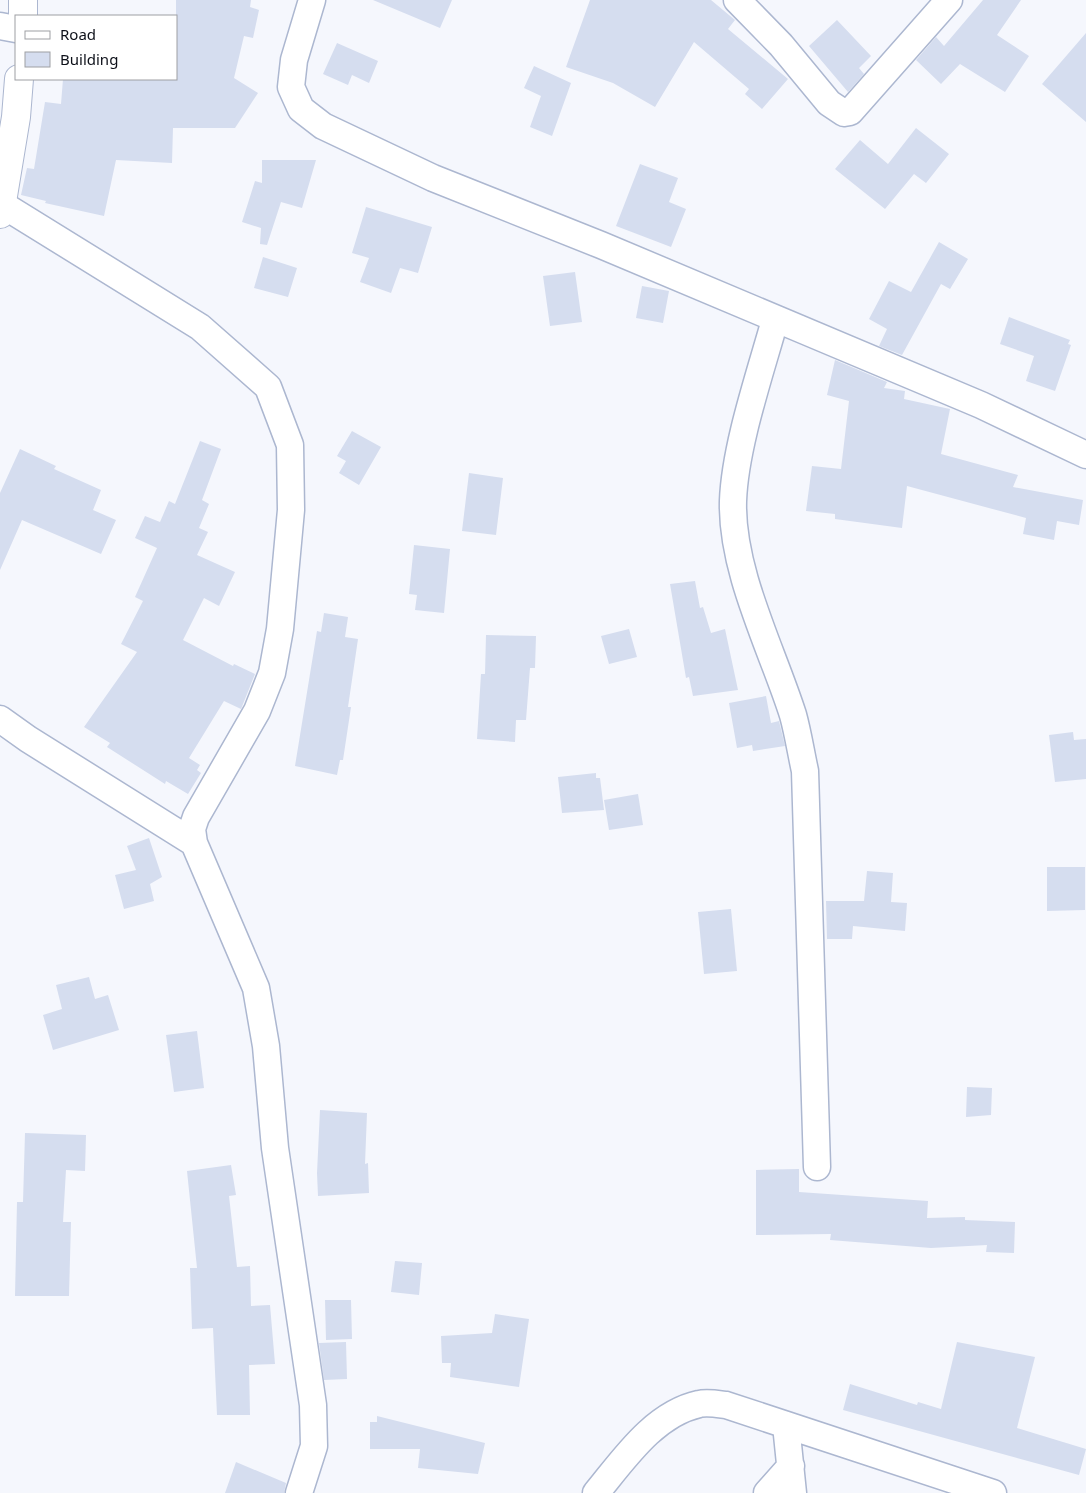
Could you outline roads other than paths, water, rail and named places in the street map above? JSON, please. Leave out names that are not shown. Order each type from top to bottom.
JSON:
[{"type":"street","points":[[23,0],[23,15]]},
{"type":"street","points":[[312,0],[294,60],[291,87],[301,109],[324,126],[433,178],[601,245],[775,320],[982,405],[1086,455]]},
{"type":"street","points":[[737,0],[781,45],[829,103],[844,113],[850,112],[949,0]]},
{"type":"street","points":[[0,26],[15,29]]},
{"type":"street","points":[[19,80],[16,117],[1,210],[200,327],[268,387],[290,445],[290,510],[280,629],[272,673],[257,711],[196,817],[192,829],[194,843],[256,988],[266,1046],[275,1148],[313,1404],[314,1446],[300,1493]]},
{"type":"street","points":[[775,320],[740,449],[733,501],[739,556],[772,659],[793,716],[805,771],[818,1168]]},
{"type":"street","points":[[0,719],[28,739],[194,843]]},
{"type":"street","points":[[596,1493],[626,1456],[663,1419],[700,1404],[726,1405],[786,1424],[927,1481],[993,1493]]},
{"type":"street","points":[[786,1424],[793,1493]]},
{"type":"street","points":[[767,1493],[791,1466]]}]
